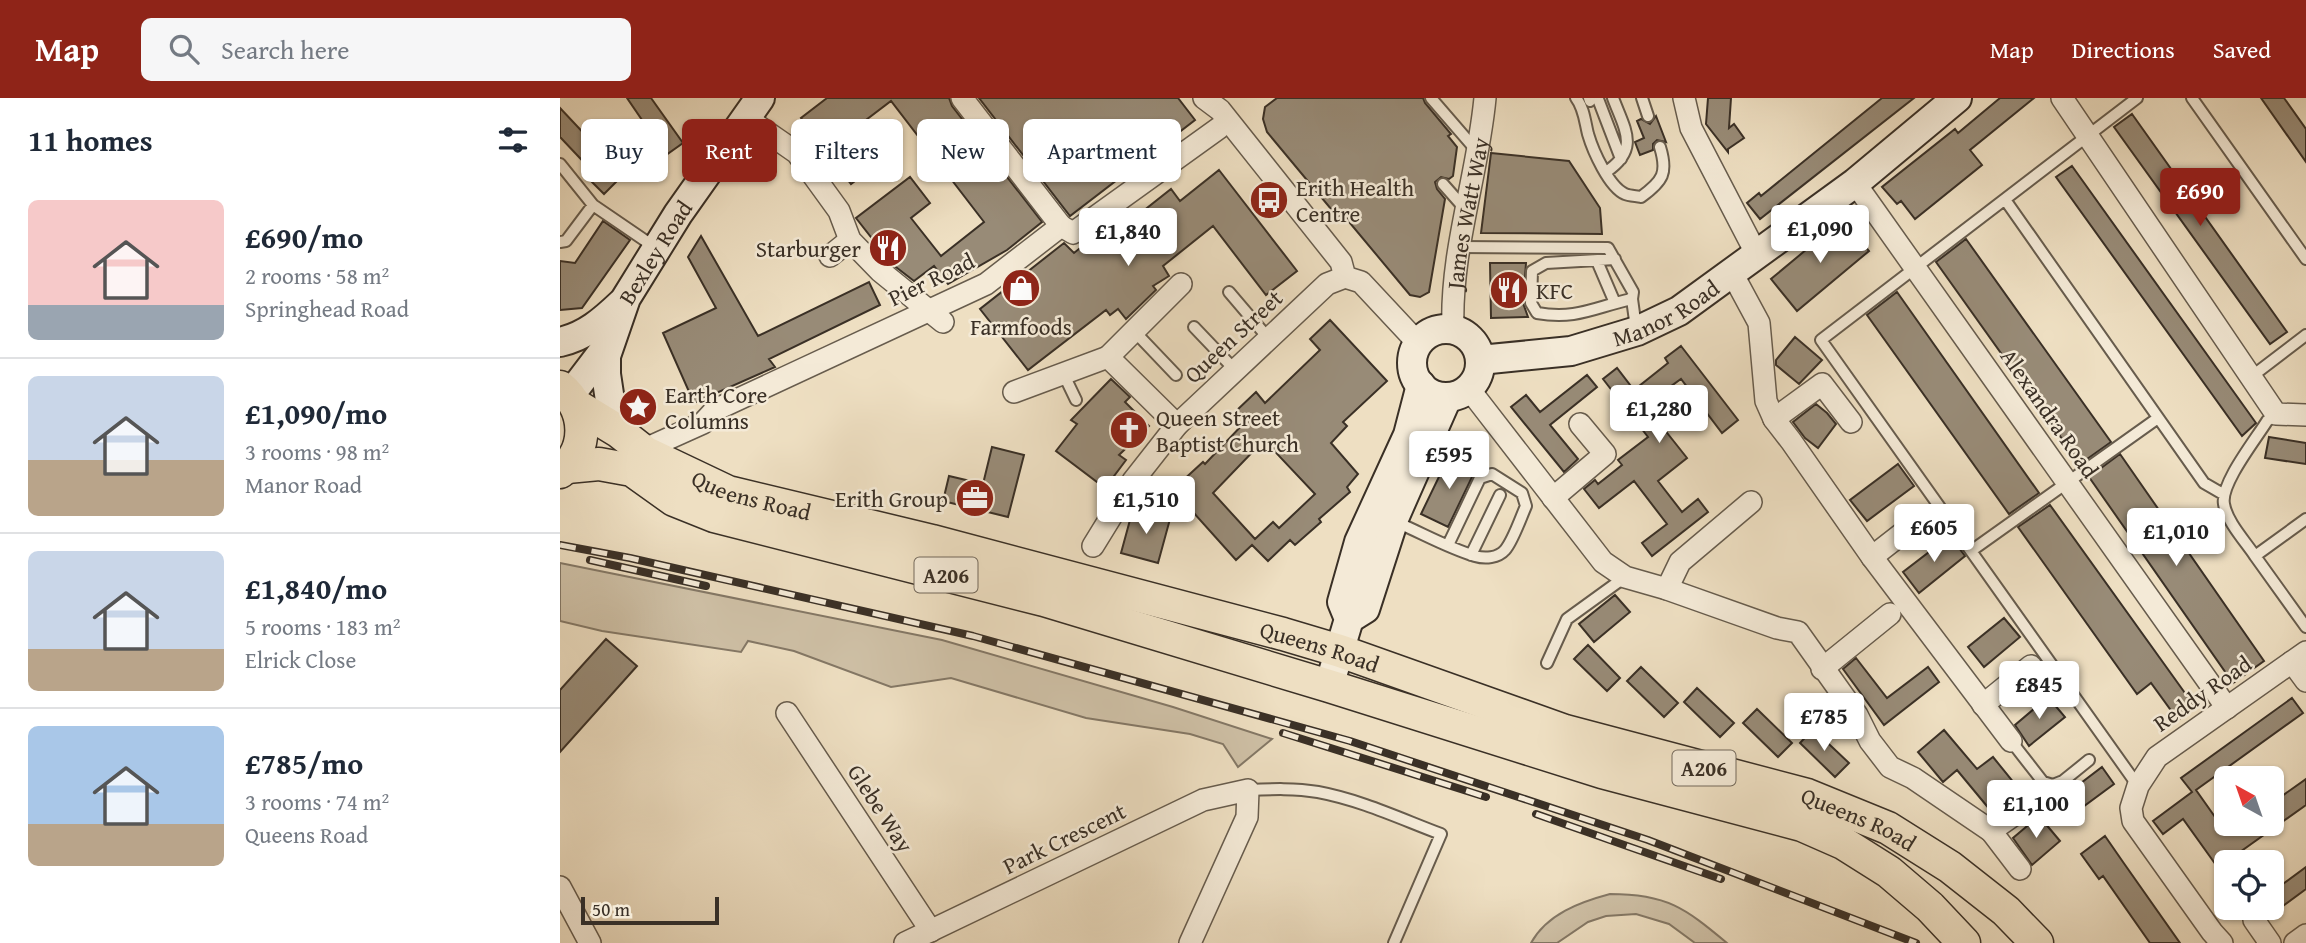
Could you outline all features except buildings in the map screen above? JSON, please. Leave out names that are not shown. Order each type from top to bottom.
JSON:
[{"type":"main road","name":"Queens Road","points":[[569,396],[643,450],[728,492],[932,541],[1340,651],[1565,731],[1807,795],[1888,828],[1950,867],[1988,896],[2037,943]]},
{"type":"main road","points":[[564,470],[578,451],[582,432],[569,396]]},
{"type":"main road","name":"Queens Road","points":[[564,470],[599,464],[632,470],[674,500],[706,513],[1044,600],[1601,772],[1802,825],[1843,843],[1889,872],[1930,907],[1964,942]]},
{"type":"street","points":[[962,98],[1061,226]]},
{"type":"street","name":"James Watt Way","points":[[1453,329],[1452,308],[1460,247],[1485,98]]},
{"type":"street","points":[[1684,98],[1691,128],[1756,253]]},
{"type":"street","name":"Manor Road","points":[[1480,360],[1571,351],[1637,331],[1679,311],[1855,183],[1958,98]]},
{"type":"street","points":[[2062,98],[2276,414],[2306,415]]},
{"type":"street","points":[[753,108],[797,153],[839,211],[850,240],[880,271],[936,317]]},
{"type":"street","name":"Bexley Road","points":[[618,431],[612,414],[606,355],[626,298],[656,248],[753,108]]},
{"type":"street","points":[[1217,109],[1341,262],[1345,277],[1361,282],[1418,343]]},
{"type":"street","name":"Pier Road","points":[[643,450],[703,422],[715,410],[936,317],[986,284],[1061,226],[1073,233],[1217,109]]},
{"type":"street","name":"Alexandra Road","points":[[1855,183],[2227,708]]},
{"type":"street","points":[[830,256],[850,240]]},
{"type":"street","points":[[1732,273],[1759,323],[1766,401],[1774,419],[1872,556],[2011,741]]},
{"type":"street","name":"Queen Street","points":[[1093,546],[1133,481],[1177,425],[1327,284],[1345,277]]},
{"type":"street","points":[[1014,392],[1108,357],[1181,284]]},
{"type":"street","points":[[560,342],[572,340],[597,327],[626,298]]},
{"type":"street","points":[[1349,619],[1365,609],[1393,521],[1458,393],[1477,379],[1479,352],[1468,338],[1453,329],[1441,328],[1427,334],[1418,343],[1413,355],[1414,377],[1436,396],[1458,393]]},
{"type":"street","name":"Bexley Road","points":[[569,396],[610,343]]},
{"type":"street","points":[[1108,357],[1177,425]]},
{"type":"street","points":[[1774,419],[1822,384],[1851,422]]},
{"type":"street","points":[[1329,686],[1349,619],[1342,602],[1359,542],[1408,435],[1421,385]]},
{"type":"street","points":[[1458,393],[1553,498],[1603,562],[1625,577],[1777,628],[1798,632],[1857,715],[1870,741],[1891,767],[1913,778],[1990,831],[2020,869]]},
{"type":"street","points":[[1553,498],[1605,454],[1580,424]]},
{"type":"street","points":[[1667,589],[1680,562],[1751,502]]},
{"type":"street","points":[[1872,556],[1922,518]]},
{"type":"street","points":[[1822,669],[1890,614]]},
{"type":"street","points":[[2299,657],[2306,681]]},
{"type":"street","name":"Reddy Road","points":[[2138,786],[2157,757],[2299,657]]},
{"type":"street","points":[[1983,705],[2031,666]]},
{"type":"street","name":"Glebe Way","points":[[787,713],[931,931]]},
{"type":"street","points":[[2138,786],[2131,808],[2133,821],[2222,943]]},
{"type":"street","points":[[1189,943],[1247,817],[1248,790]]},
{"type":"street","name":"Park Crescent","points":[[905,943],[1203,800],[1248,790]]},
{"type":"street","points":[[1990,831],[2024,808]]},
{"type":"street","points":[[560,887],[590,943]]},
{"type":"street","points":[[2254,920],[2270,943]]},
{"type":"street","points":[[2295,943],[2306,935]]},
{"type":"lane","points":[[1431,98],[1476,150]]},
{"type":"lane","points":[[1606,172],[1625,155],[1629,139],[1613,98]]},
{"type":"lane","points":[[1642,98],[1648,116]]},
{"type":"lane","points":[[2137,98],[2006,201],[1914,267],[1821,340],[2138,786]]},
{"type":"lane","points":[[2192,98],[2306,259]]},
{"type":"lane","points":[[1589,100],[1622,159]]},
{"type":"lane","points":[[1589,100],[1589,137],[1612,184],[1625,194],[1641,197],[1655,187],[1662,177],[1664,166],[1660,147]]},
{"type":"lane","points":[[560,164],[593,205],[656,248]]},
{"type":"lane","points":[[1443,184],[1466,210]]},
{"type":"lane","points":[[2006,201],[2204,483],[2223,494]]},
{"type":"lane","points":[[560,242],[566,241],[593,205]]},
{"type":"lane","points":[[1460,247],[1608,248],[1633,292],[1637,331]]},
{"type":"lane","points":[[1615,258],[1546,263],[1532,271],[1531,303],[1537,313],[1553,316],[1582,314],[1632,299]]},
{"type":"lane","points":[[1597,261],[1615,303]]},
{"type":"lane","points":[[1228,292],[1269,339]]},
{"type":"lane","points":[[1194,327],[1236,370]]},
{"type":"lane","points":[[1135,332],[1176,375]]},
{"type":"lane","points":[[2251,377],[2306,335]]},
{"type":"lane","points":[[1063,373],[1076,400]]},
{"type":"lane","points":[[2276,414],[2267,421],[2223,494],[2228,514],[2306,627]]},
{"type":"lane","points":[[1971,551],[2158,418]]},
{"type":"lane","points":[[1393,521],[1448,545],[1471,555],[1493,558],[1506,550],[1526,506],[1522,493],[1492,474],[1480,478],[1448,545]]},
{"type":"lane","points":[[1471,555],[1500,495]]},
{"type":"lane","points":[[2255,556],[2306,519]]},
{"type":"lane","points":[[1547,663],[1567,619],[1625,577]]},
{"type":"lane","points":[[2011,741],[2043,782],[2053,785],[2063,781],[2089,760]]},
{"type":"lane","points":[[1248,790],[1318,792],[1357,802],[1441,834],[1394,943]]},
{"type":"shaded area","points":[[560,563],[942,640],[1173,707],[1272,739],[1238,767],[1223,744],[1190,734],[1086,718],[951,678],[891,687],[794,651],[748,641],[741,652],[602,631],[560,621]]},
{"type":"shaded area","points":[[1610,894],[1646,897],[1674,905],[1727,943],[1695,943],[1669,924],[1636,914],[1606,916],[1588,922],[1557,943],[1531,943],[1555,917],[1576,905]]},
{"type":"railway","points":[[560,545],[630,558],[973,636],[1350,741],[1648,840],[1916,943]]},
{"type":"railway","points":[[590,560],[706,586]]},
{"type":"railway","points":[[1283,733],[1486,797]]},
{"type":"railway","points":[[1536,814],[1721,879]]},
{"type":"place","name":"Erith Health Centre","points":[[1269,200]]},
{"type":"place","name":"Starburger","points":[[888,248]]},
{"type":"place","name":"Farmfoods","points":[[1021,288]]},
{"type":"place","name":"KFC","points":[[1509,290]]},
{"type":"place","name":"Earth Core Columns","points":[[638,407]]},
{"type":"place","name":"Queen Street Baptist Church","points":[[1129,430]]},
{"type":"place","name":"Erith Group","points":[[975,498]]}]
